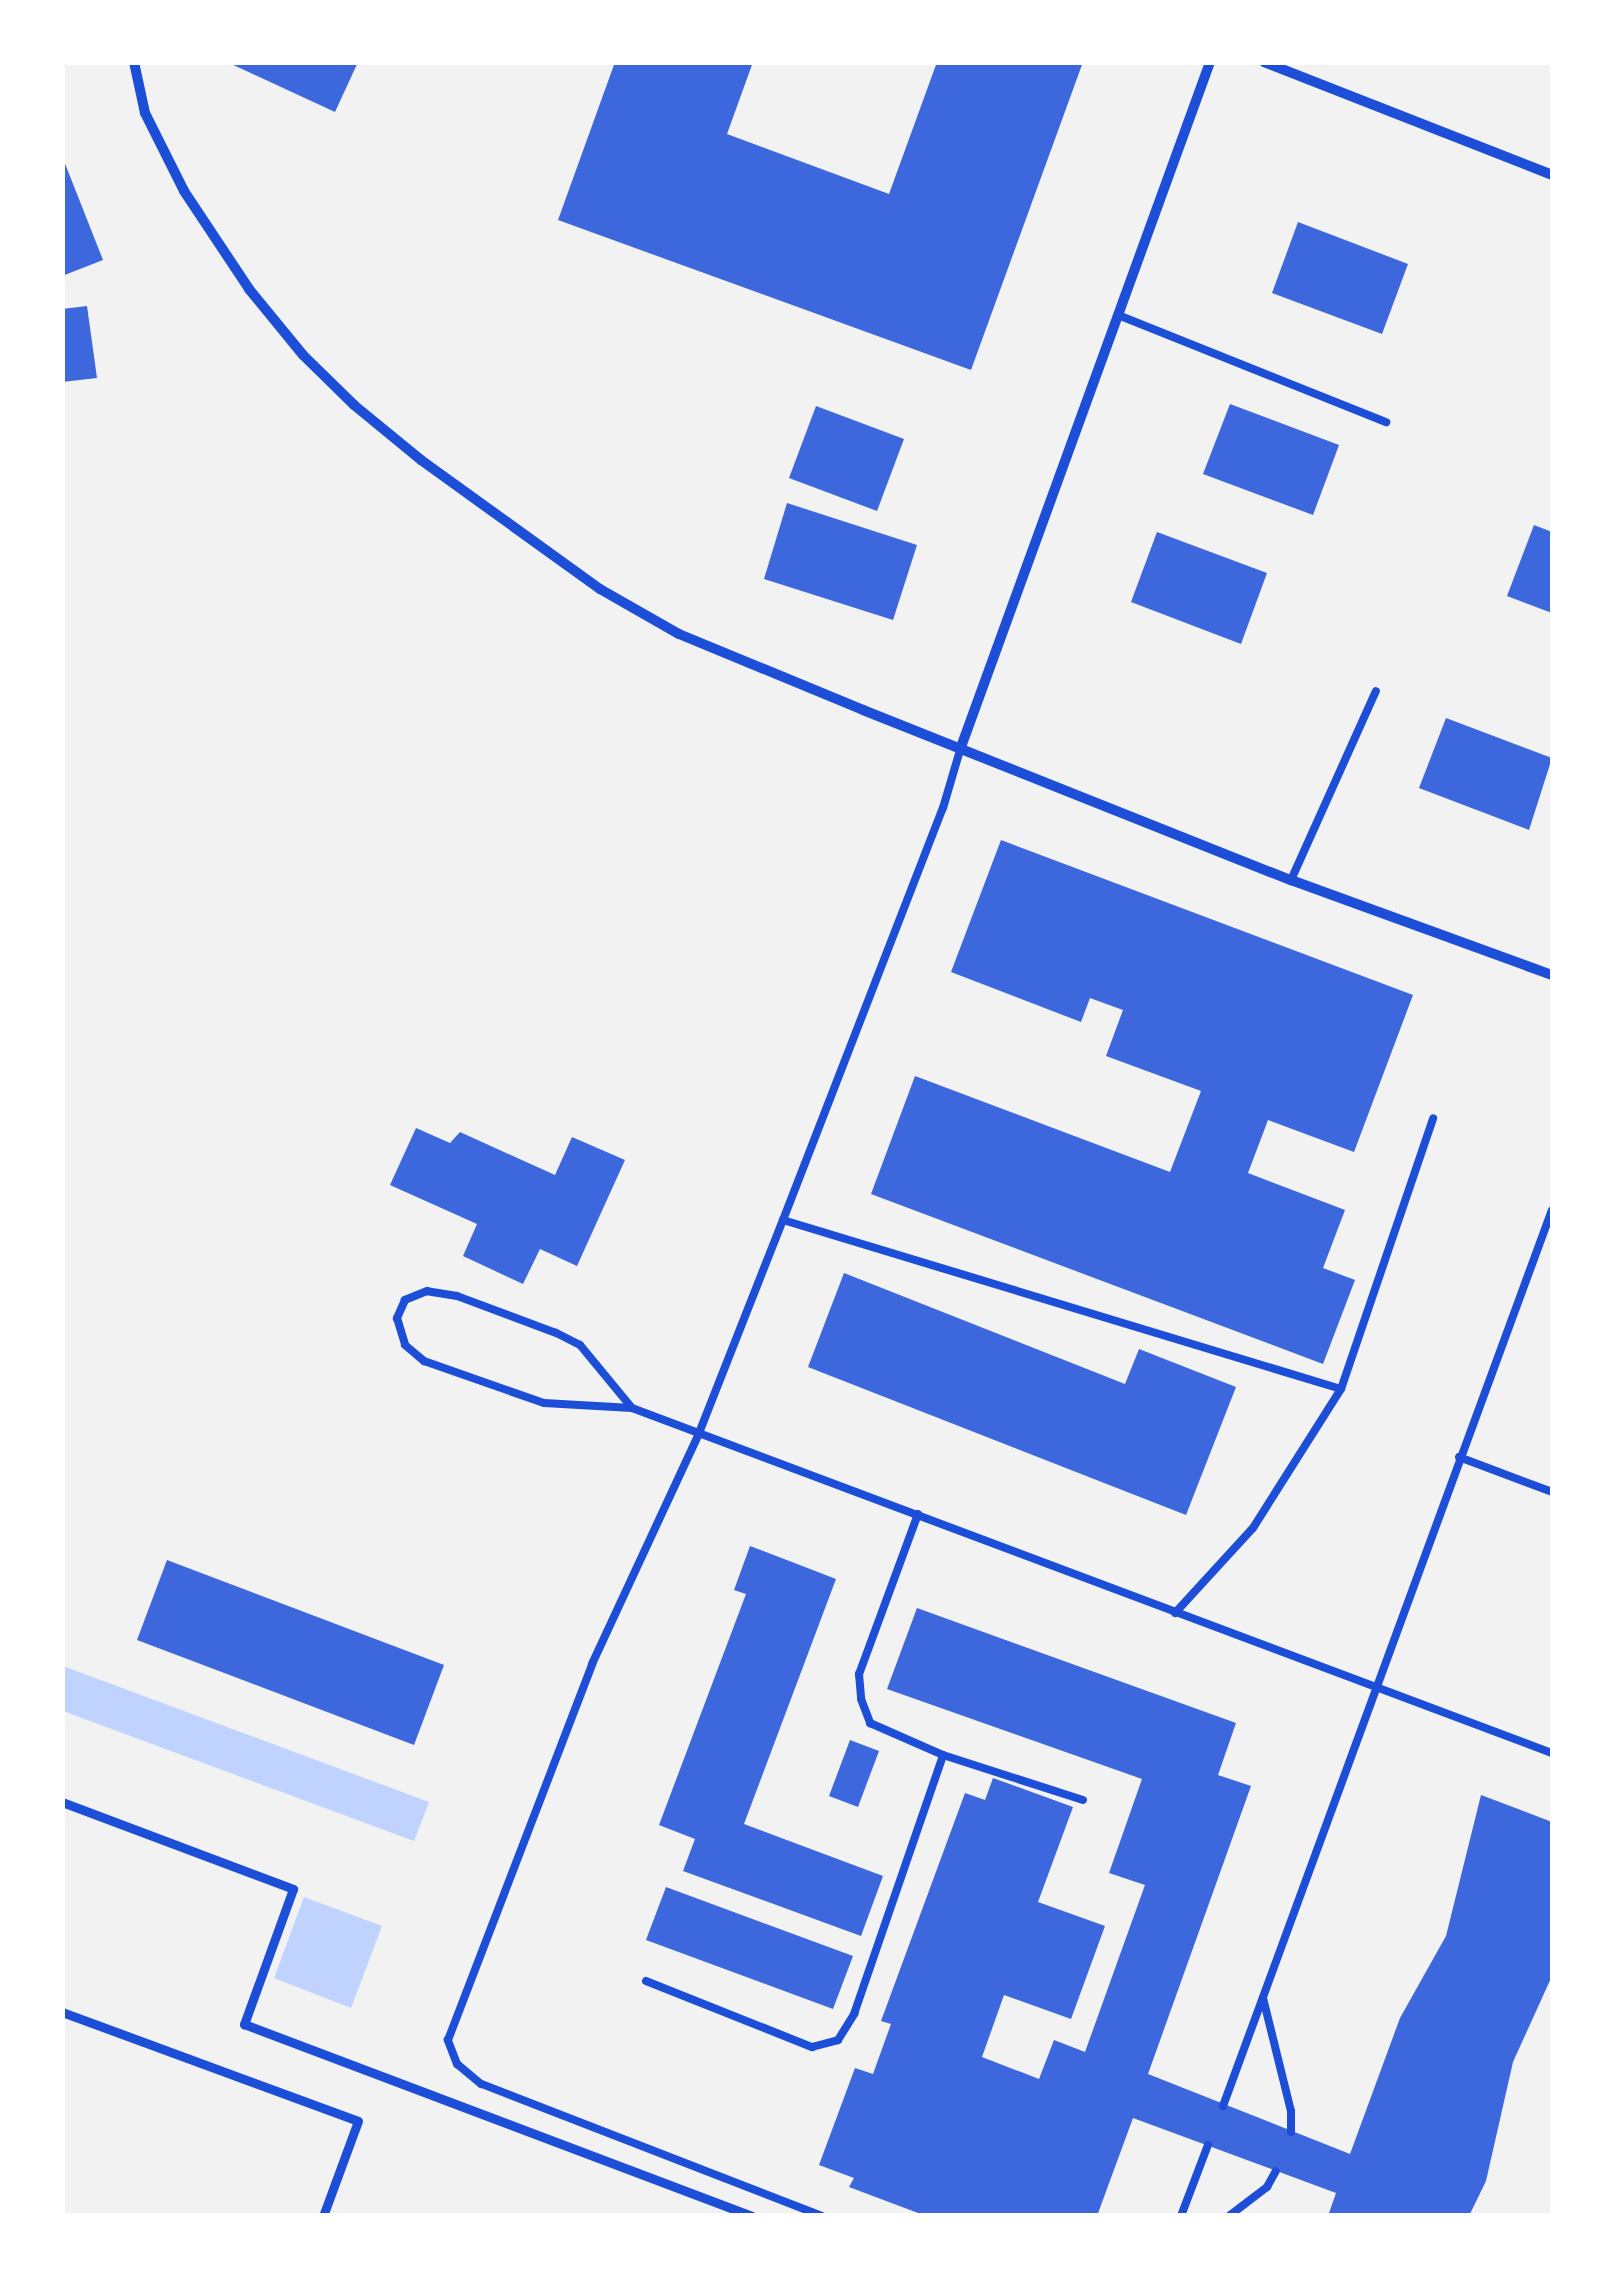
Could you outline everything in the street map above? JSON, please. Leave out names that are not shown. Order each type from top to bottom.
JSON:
[{"type":"street","points":[[134,62],[145,113],[184,191],[249,289],[354,405],[554,558],[679,634],[1291,880],[1552,974]]},
{"type":"street","points":[[961,747],[1210,62]]},
{"type":"street","points":[[1264,62],[1552,174]]},
{"type":"street","points":[[62,1802],[293,1889],[244,2024],[752,2216]]},
{"type":"street","points":[[62,2012],[358,2120],[323,2216]]},
{"type":"lane","points":[[1118,315],[1386,422]]},
{"type":"lane","points":[[1291,880],[1376,691]]},
{"type":"lane","points":[[822,2216],[481,2084],[457,2064],[448,2040],[592,1664],[699,1432],[784,1220],[943,808],[961,747]]},
{"type":"lane","points":[[1175,1613],[1253,1528],[1341,1389],[1433,1118]]},
{"type":"lane","points":[[1223,2106],[1552,1210]]},
{"type":"lane","points":[[784,1220],[1341,1389]]},
{"type":"lane","points":[[632,1408],[580,1345],[556,1333],[457,1296],[427,1291],[405,1300],[397,1318],[405,1345],[424,1361],[544,1403],[632,1408],[1552,1753]]},
{"type":"lane","points":[[1459,1457],[1552,1492]]},
{"type":"lane","points":[[918,1514],[859,1674],[861,1699],[870,1723],[942,1755],[1083,1800]]},
{"type":"lane","points":[[646,1982],[812,2047],[838,2040],[854,2014],[942,1755]]},
{"type":"lane","points":[[1262,1993],[1291,2111],[1291,2132]]},
{"type":"lane","points":[[1181,2216],[1208,2146]]},
{"type":"lane","points":[[1230,2216],[1267,2186],[1276,2171]]},
{"type":"water","points":[[63,1666],[429,1802],[414,1841],[63,1711]]},
{"type":"water","points":[[304,1897],[382,1926],[351,2008],[274,1978]]},
{"type":"building","points":[[227,62],[358,62],[335,112]]},
{"type":"building","points":[[615,62],[753,62],[727,134],[889,194],[937,62],[1083,62],[971,370],[558,220]]},
{"type":"building","points":[[62,156],[103,260],[62,276]]},
{"type":"building","points":[[1298,222],[1408,264],[1382,334],[1272,293]]},
{"type":"building","points":[[87,306],[97,378],[62,382],[62,309]]},
{"type":"building","points":[[1230,404],[1339,445],[1313,515],[1203,474]]},
{"type":"building","points":[[816,406],[904,439],[877,511],[789,478]]},
{"type":"building","points":[[787,503],[917,545],[893,620],[764,579]]},
{"type":"building","points":[[1534,525],[1552,532],[1552,613],[1507,596]]},
{"type":"building","points":[[1157,532],[1267,573],[1241,644],[1131,602]]},
{"type":"building","points":[[1446,718],[1552,758],[1529,830],[1419,788]]},
{"type":"building","points":[[1001,840],[1413,995],[1354,1152],[1268,1120],[1248,1173],[1345,1210],[1323,1268],[1355,1280],[1323,1364],[871,1194],[915,1076],[1170,1172],[1201,1091],[1106,1056],[1123,1010],[1090,998],[1081,1022],[951,972]]},
{"type":"building","points":[[416,1128],[450,1143],[460,1132],[555,1175],[572,1137],[625,1160],[577,1266],[540,1249],[523,1284],[463,1256],[477,1224],[390,1185]]},
{"type":"building","points":[[844,1273],[1125,1384],[1139,1349],[1236,1387],[1186,1515],[808,1367]]},
{"type":"building","points":[[750,1546],[836,1579],[744,1824],[883,1876],[861,1936],[683,1871],[695,1839],[659,1825],[746,1594],[734,1590]]},
{"type":"building","points":[[167,1560],[444,1665],[414,1745],[137,1640]]},
{"type":"building","points":[[917,1608],[1236,1723],[1218,1775],[1251,1786],[1148,2074],[1350,2154],[1400,2018],[1446,1936],[1481,1795],[1552,1822],[1552,1976],[1513,2062],[1486,2181],[1469,2216],[1328,2216],[1336,2193],[1133,2118],[1097,2216],[926,2216],[849,2187],[854,2178],[819,2165],[855,2068],[873,2074],[891,2024],[881,2021],[965,1793],[985,1800],[993,1778],[1073,1807],[1038,1902],[1105,1926],[1071,2019],[1004,1995],[982,2057],[1039,2079],[1054,2040],[1085,2052],[1145,1885],[1109,1873],[1142,1779],[887,1689]]},
{"type":"building","points":[[850,1740],[879,1751],[858,1807],[829,1796]]},
{"type":"building","points":[[666,1887],[853,1956],[833,2009],[646,1940]]}]
